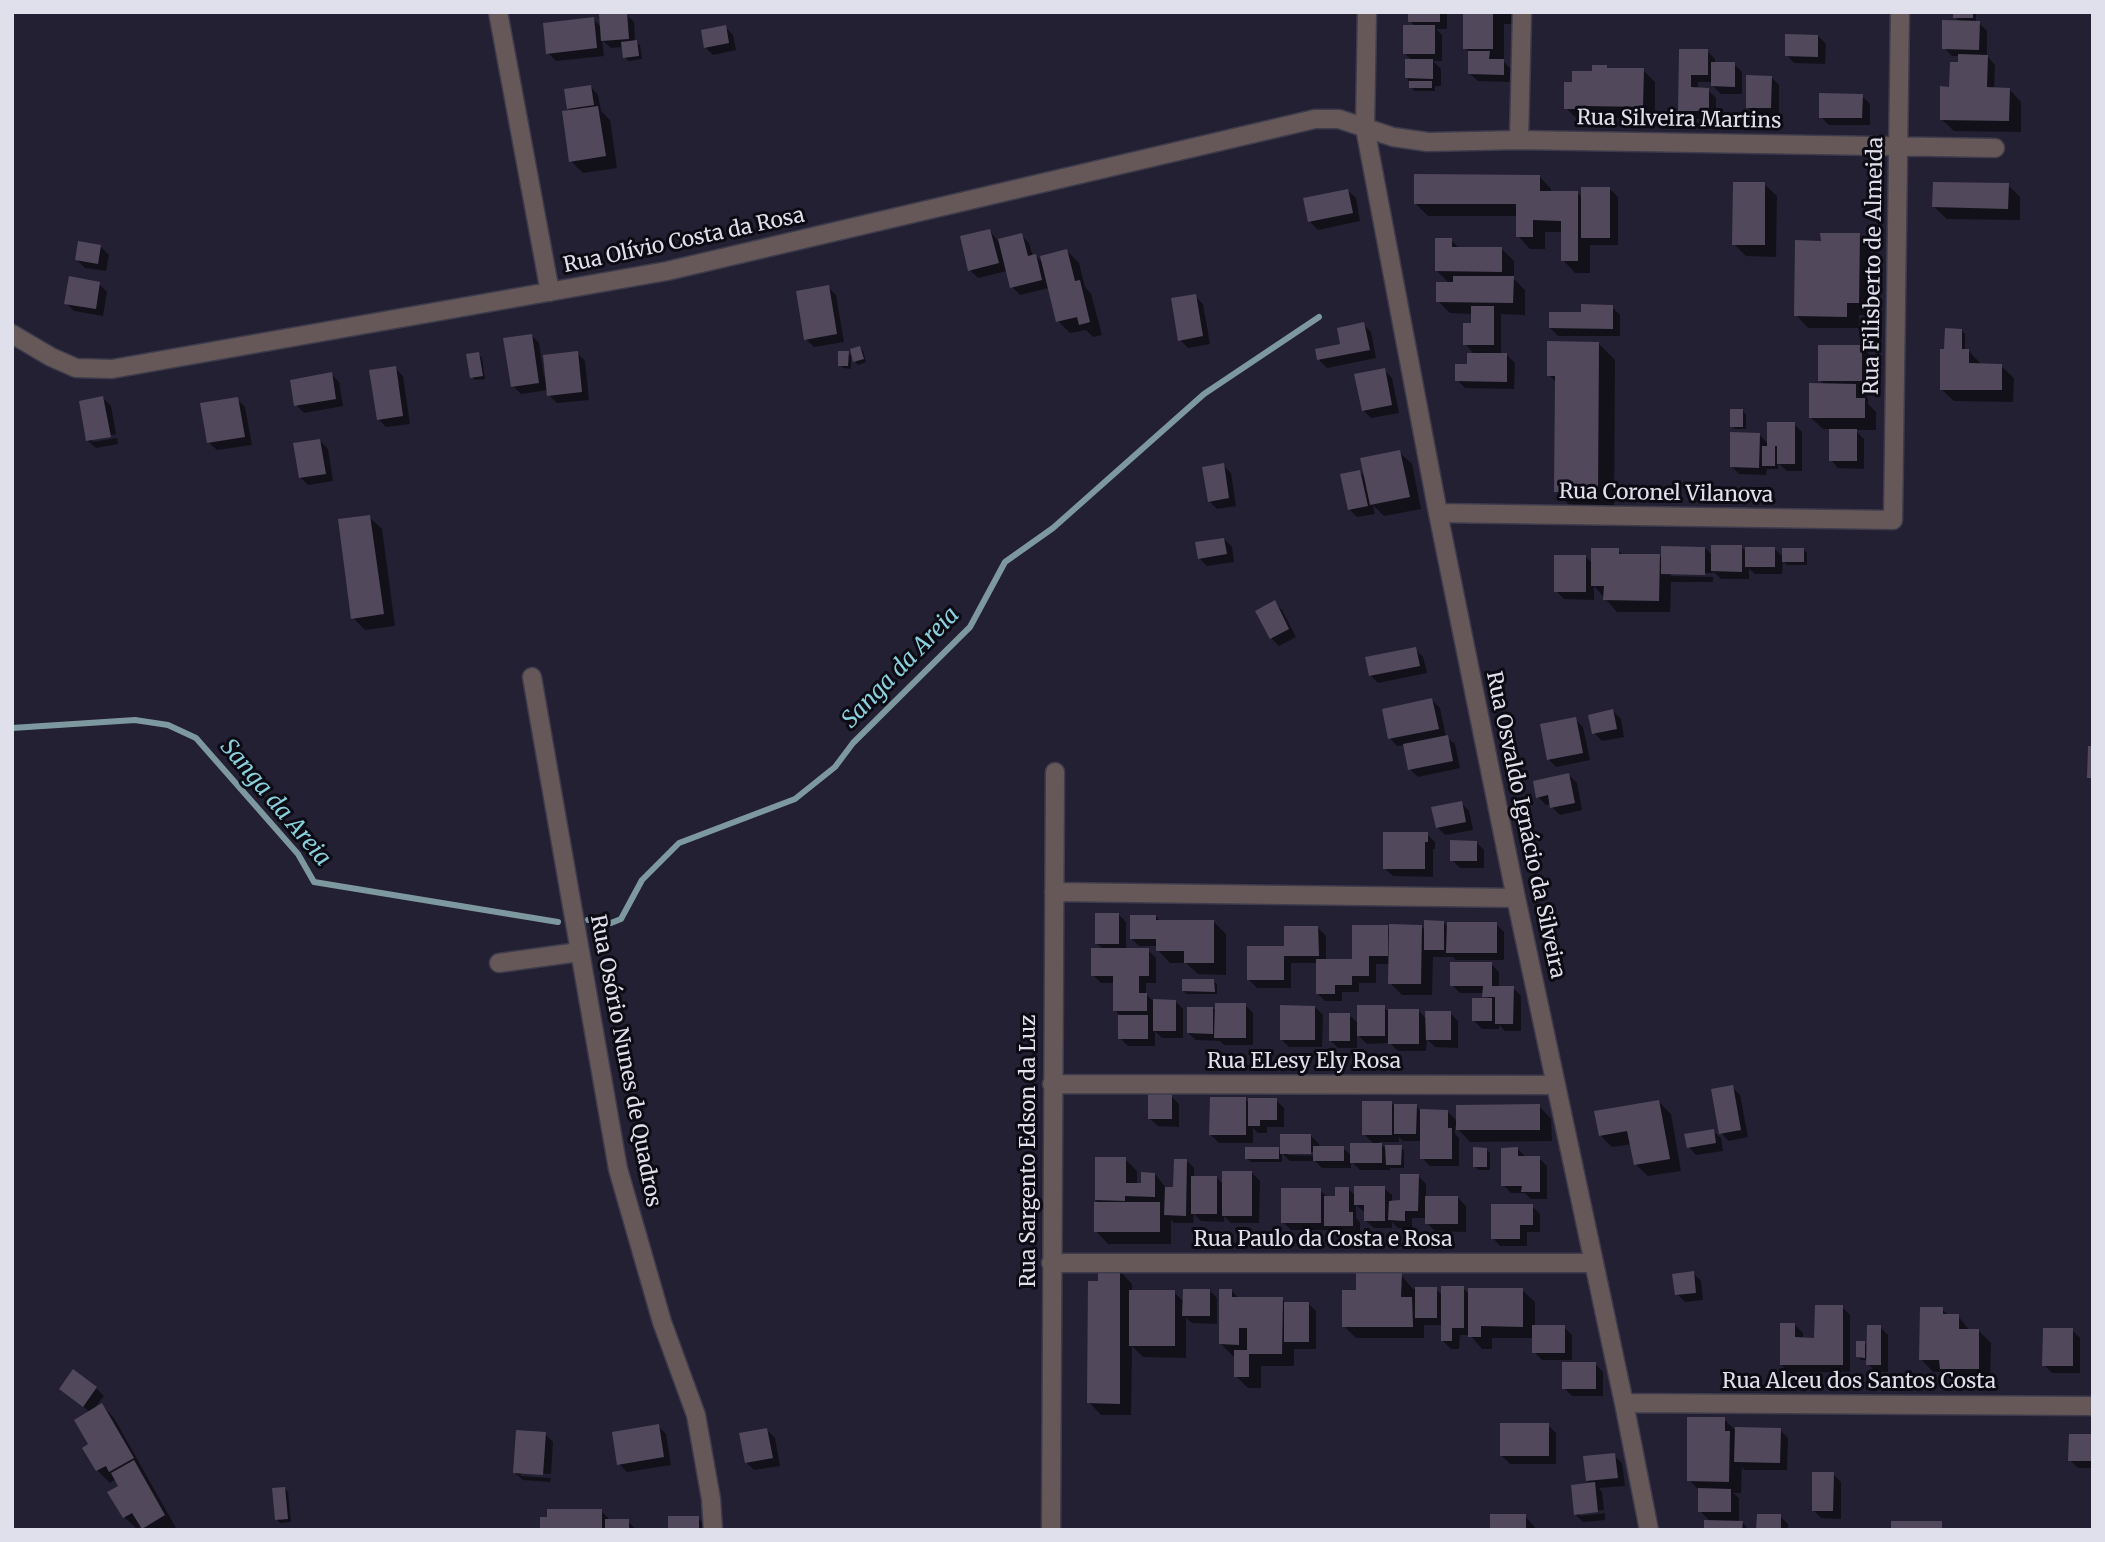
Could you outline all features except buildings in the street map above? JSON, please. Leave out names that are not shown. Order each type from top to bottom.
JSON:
[{"type":"street","points":[[498,12],[550,292]]},
{"type":"street","name":"Rua Osvaldo Ignácio da Silveira","points":[[1367,12],[1365,128],[1438,513],[1649,1530]]},
{"type":"street","points":[[1519,140],[1522,12]]},
{"type":"street","name":"Rua Filisberto de Almeida","points":[[1893,520],[1900,12]]},
{"type":"street","name":"Rua Olívio Costa da Rosa","points":[[12,334],[76,368],[112,369],[667,271],[1315,119],[1339,119],[1365,128]]},
{"type":"street","name":"Rua Silveira Martins","points":[[1365,128],[1393,137],[1428,142],[1519,140],[1995,148]]},
{"type":"street","name":"Rua Coronel Vilanova","points":[[1438,513],[1893,520]]},
{"type":"street","name":"Rua Osório Nunes de Quadros","points":[[532,677],[618,1169],[662,1322],[696,1415],[711,1499],[713,1530]]},
{"type":"street","name":"Rua Sargento Edson da Luz","points":[[1051,1530],[1055,772]]},
{"type":"street","points":[[1054,892],[1516,898]]},
{"type":"street","points":[[499,963],[579,952]]},
{"type":"street","name":"Rua ELesy Ely Rosa","points":[[1052,1083],[1556,1085]]},
{"type":"street","name":"Rua Paulo da Costa e Rosa","points":[[1051,1263],[1594,1263]]},
{"type":"street","name":"Rua Alceu dos Santos Costa","points":[[1624,1403],[2093,1406]]},
{"type":"waterway","name":"Sanga da Areia","points":[[588,920],[611,923],[621,919],[642,880],[679,843],[795,799],[835,767],[853,743],[970,627],[1005,562],[1053,528],[1204,394],[1319,317]]},
{"type":"waterway","name":"Sanga da Areia","points":[[12,728],[135,720],[168,725],[196,738],[298,854],[314,882],[558,922]]}]
